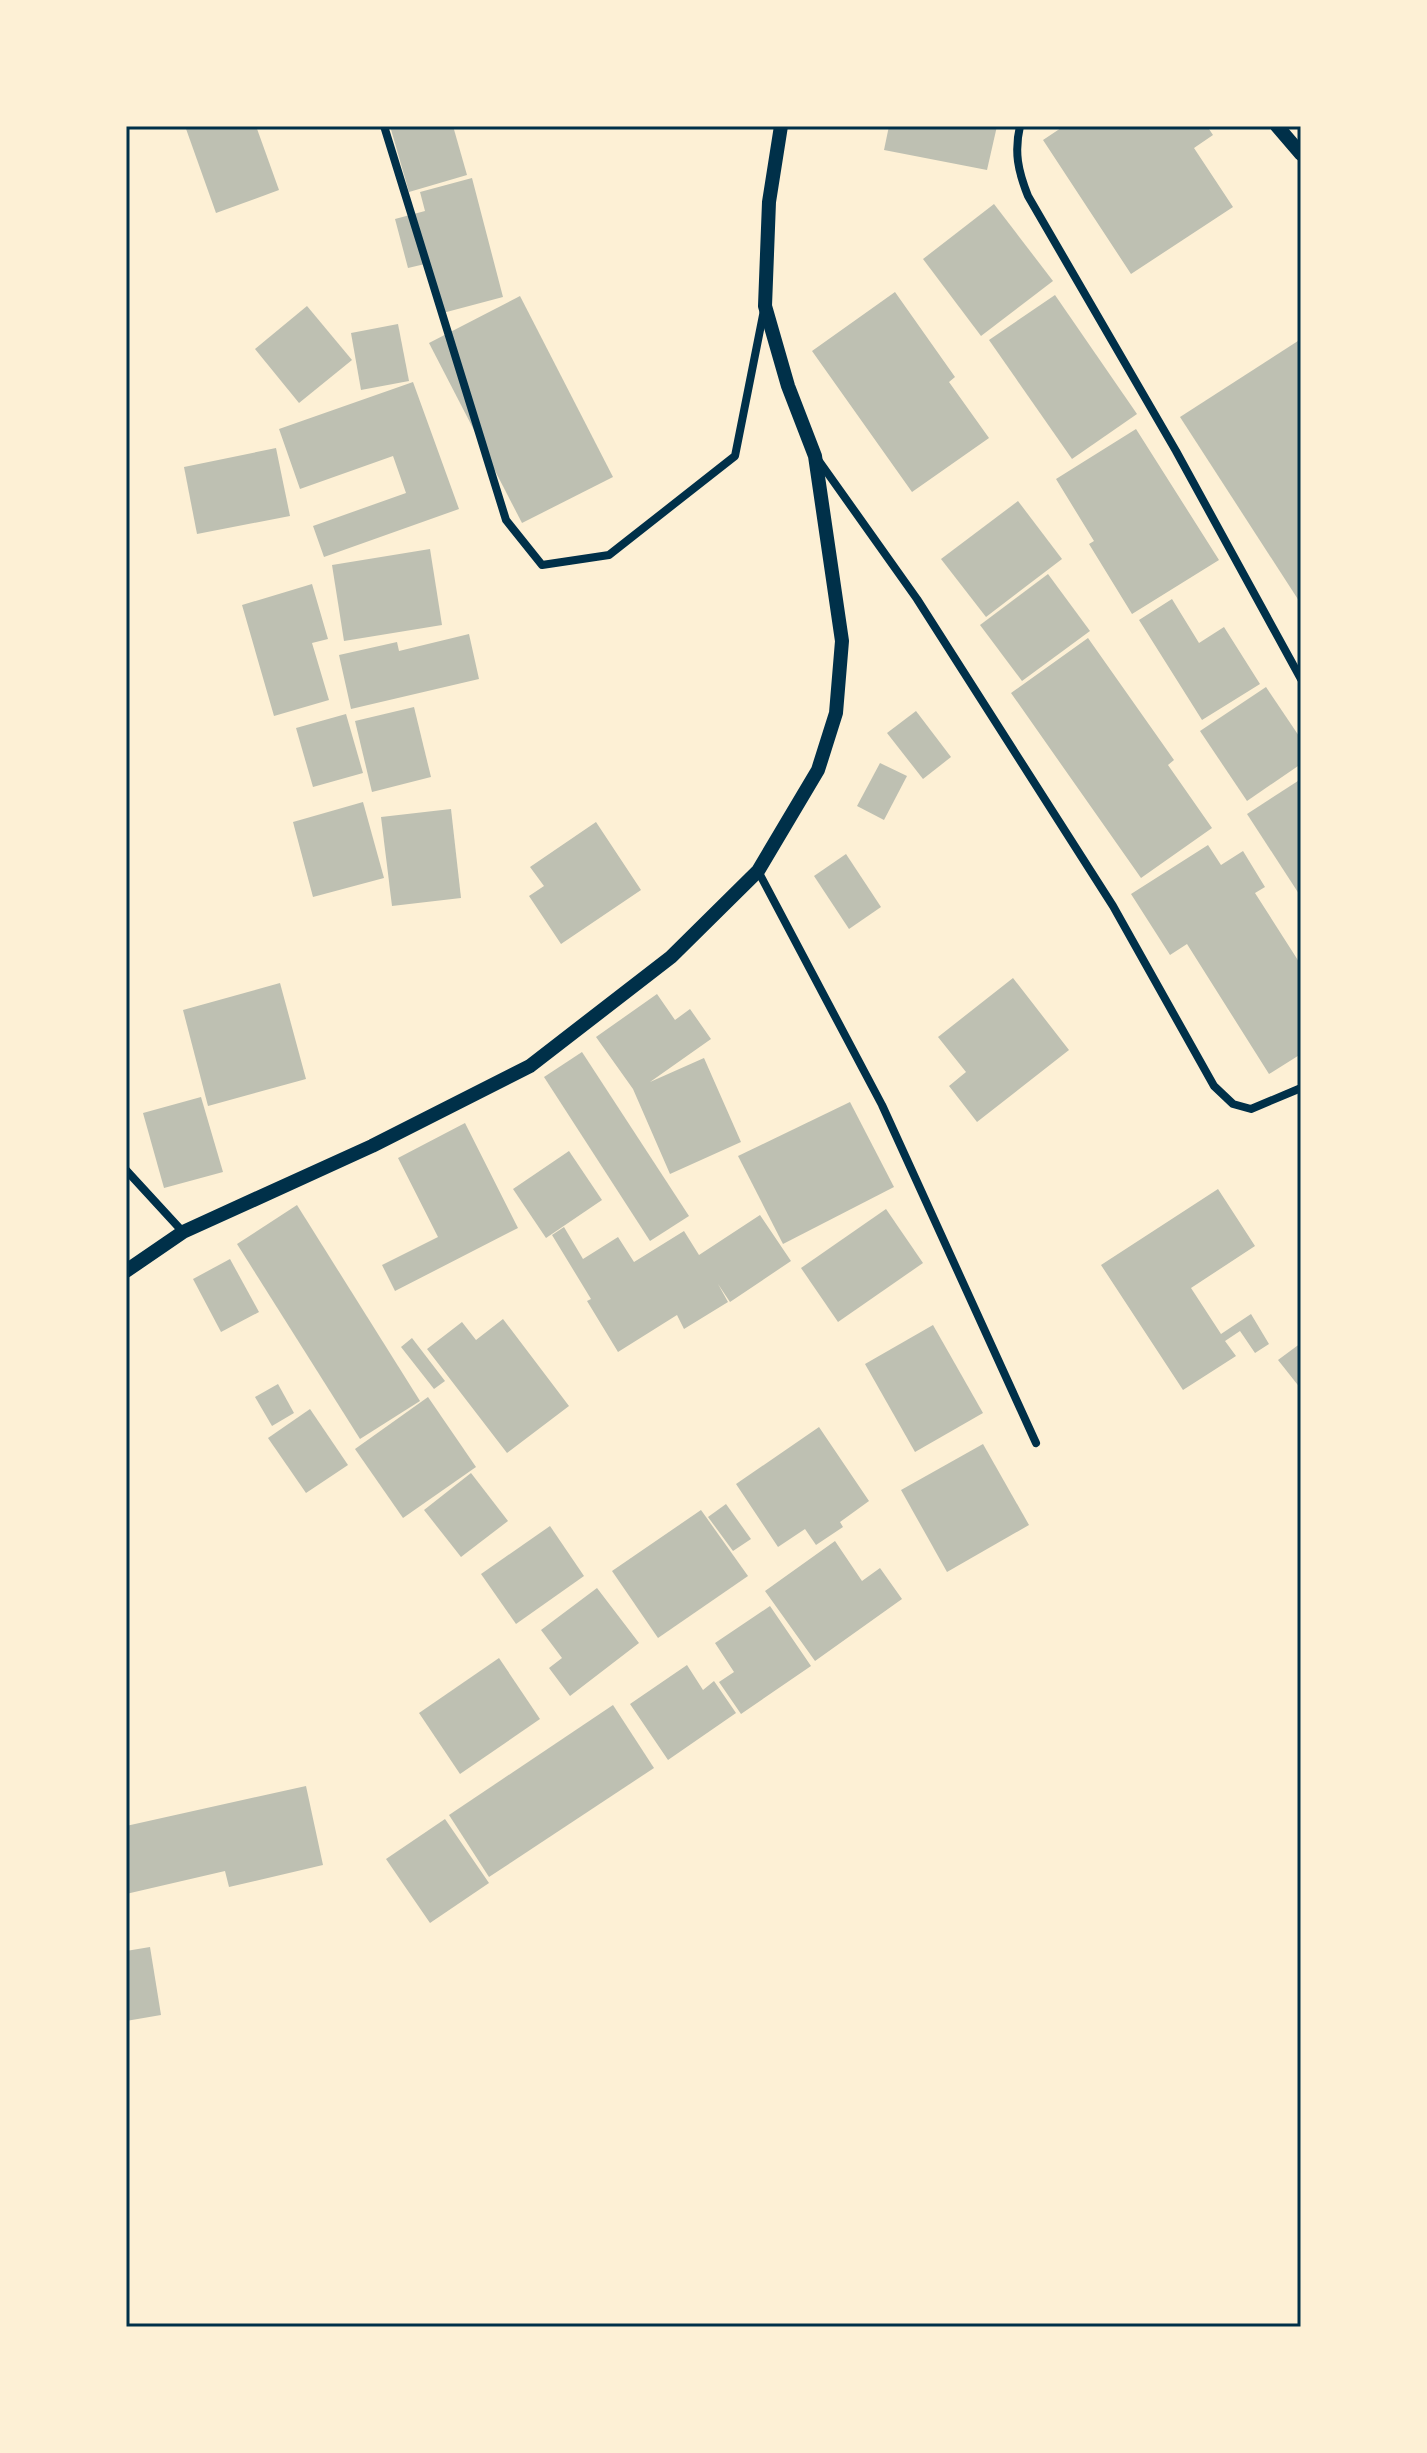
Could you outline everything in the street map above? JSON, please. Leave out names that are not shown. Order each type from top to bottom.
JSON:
[{"type":"street","points":[[384,126],[506,520],[542,565],[609,555],[735,456],[765,306],[769,202],[781,126]]},
{"type":"street","points":[[1020,126],[1016,143],[1018,169],[1028,196],[1176,451],[1301,679]]},
{"type":"street","points":[[1277,126],[1301,154]]},
{"type":"street","points":[[126,1271],[183,1232],[372,1146],[530,1066],[671,957],[758,871],[818,770],[836,713],[842,641],[815,456],[788,386],[765,306]]},
{"type":"street","points":[[815,456],[917,599],[1113,906],[1214,1086],[1233,1104],[1251,1109],[1301,1088]]},
{"type":"street","points":[[758,871],[882,1105],[1036,1443]]},
{"type":"street","points":[[126,1170],[183,1232]]},
{"type":"building","points":[[185,126],[256,126],[279,190],[216,213]]},
{"type":"building","points":[[390,126],[453,126],[467,175],[409,192]]},
{"type":"building","points":[[889,126],[997,126],[987,170],[884,150]]},
{"type":"building","points":[[1064,126],[1207,126],[1213,135],[1194,148],[1233,207],[1131,274],[1043,140]]},
{"type":"building","points":[[472,178],[503,297],[439,314],[425,264],[408,268],[395,219],[425,211],[420,192]]},
{"type":"building","points":[[994,204],[1053,281],[981,336],[923,259]]},
{"type":"building","points":[[895,292],[955,377],[949,382],[989,438],[912,492],[812,351]]},
{"type":"building","points":[[1055,295],[1137,414],[1072,459],[989,340]]},
{"type":"building","points":[[520,296],[613,477],[522,523],[429,343]]},
{"type":"building","points":[[307,306],[352,360],[299,403],[255,349]]},
{"type":"building","points":[[398,324],[409,381],[361,390],[351,333]]},
{"type":"building","points":[[1301,339],[1301,604],[1180,417]]},
{"type":"building","points":[[413,382],[459,509],[324,557],[313,526],[406,493],[393,456],[300,489],[279,429]]},
{"type":"building","points":[[1136,429],[1219,560],[1132,614],[1089,544],[1094,541],[1056,479]]},
{"type":"building","points":[[276,448],[290,516],[197,534],[184,467]]},
{"type":"building","points":[[1018,501],[1062,559],[986,617],[941,559]]},
{"type":"building","points":[[430,549],[442,625],[344,641],[332,565]]},
{"type":"building","points":[[1048,574],[1090,631],[1022,681],[980,625]]},
{"type":"building","points":[[312,584],[328,639],[312,643],[329,700],[274,716],[242,605]]},
{"type":"building","points":[[1172,599],[1199,643],[1224,627],[1260,684],[1202,720],[1139,620]]},
{"type":"building","points":[[469,634],[479,679],[351,709],[339,655],[397,642],[399,651]]},
{"type":"building","points":[[1088,638],[1174,760],[1168,765],[1212,828],[1141,878],[1011,693]]},
{"type":"building","points":[[1266,687],[1301,739],[1301,764],[1247,801],[1200,731]]},
{"type":"building","points":[[414,707],[431,777],[372,792],[355,721]]},
{"type":"building","points":[[916,711],[951,757],[923,779],[887,733]]},
{"type":"building","points":[[346,714],[363,773],[313,787],[296,728]]},
{"type":"building","points":[[880,763],[907,776],[884,820],[857,806]]},
{"type":"building","points":[[1301,779],[1301,897],[1247,814]]},
{"type":"building","points":[[363,802],[384,878],[313,897],[293,822]]},
{"type":"building","points":[[451,809],[461,898],[392,906],[381,817]]},
{"type":"building","points":[[596,822],[641,890],[561,944],[529,896],[544,886],[530,867]]},
{"type":"building","points":[[1208,845],[1221,865],[1243,851],[1265,887],[1255,893],[1301,965],[1301,1054],[1269,1074],[1187,944],[1170,955],[1131,894]]},
{"type":"building","points":[[846,854],[881,907],[849,929],[814,876]]},
{"type":"building","points":[[1013,978],[1069,1050],[977,1122],[949,1086],[966,1072],[938,1037]]},
{"type":"building","points":[[280,983],[306,1079],[208,1106],[183,1010]]},
{"type":"building","points":[[657,994],[675,1020],[690,1009],[711,1039],[650,1082],[704,1058],[741,1142],[670,1174],[633,1089],[596,1037]]},
{"type":"building","points":[[582,1052],[689,1216],[650,1241],[544,1077]]},
{"type":"building","points":[[201,1097],[223,1172],[164,1188],[143,1113]]},
{"type":"building","points":[[850,1102],[894,1187],[783,1244],[738,1156]]},
{"type":"building","points":[[465,1123],[518,1228],[395,1291],[382,1265],[438,1237],[398,1158]]},
{"type":"building","points":[[569,1151],[602,1200],[546,1238],[513,1189]]},
{"type":"building","points":[[1218,1189],[1255,1246],[1191,1288],[1221,1334],[1251,1314],[1269,1344],[1255,1353],[1240,1331],[1225,1341],[1236,1356],[1183,1390],[1101,1265]]},
{"type":"building","points":[[297,1205],[420,1401],[360,1439],[237,1244]]},
{"type":"building","points":[[886,1209],[923,1263],[838,1322],[801,1268]]},
{"type":"building","points":[[760,1215],[791,1261],[730,1302],[718,1284],[728,1302],[684,1329],[677,1315],[618,1352],[587,1301],[591,1299],[552,1235],[564,1227],[583,1259],[618,1237],[634,1262],[684,1231],[699,1255]]},
{"type":"building","points":[[230,1259],[259,1312],[221,1332],[193,1279]]},
{"type":"building","points":[[503,1319],[569,1406],[507,1453],[427,1349],[462,1322],[476,1340]]},
{"type":"building","points":[[933,1325],[983,1413],[915,1452],[865,1364]]},
{"type":"building","points":[[412,1338],[445,1381],[434,1389],[401,1347]]},
{"type":"building","points":[[1301,1343],[1301,1389],[1278,1360]]},
{"type":"building","points":[[278,1384],[294,1413],[272,1426],[255,1397]]},
{"type":"building","points":[[428,1397],[476,1467],[403,1518],[355,1449]]},
{"type":"building","points":[[310,1409],[348,1465],[306,1493],[268,1438]]},
{"type":"building","points":[[819,1427],[869,1501],[840,1522],[843,1527],[816,1545],[805,1529],[778,1547],[736,1484]]},
{"type":"building","points":[[983,1444],[1029,1525],[947,1572],[901,1490]]},
{"type":"building","points":[[471,1473],[508,1521],[461,1557],[424,1510]]},
{"type":"building","points":[[726,1504],[751,1539],[733,1551],[708,1517]]},
{"type":"building","points":[[701,1510],[748,1576],[658,1638],[612,1571]]},
{"type":"building","points":[[550,1526],[584,1576],[516,1624],[481,1574]]},
{"type":"building","points":[[835,1541],[862,1581],[880,1568],[902,1599],[815,1661],[765,1591]]},
{"type":"building","points":[[597,1588],[639,1643],[570,1696],[549,1668],[562,1658],[541,1630]]},
{"type":"building","points":[[770,1606],[811,1666],[741,1714],[719,1682],[734,1672],[715,1643]]},
{"type":"building","points":[[499,1658],[540,1719],[460,1774],[419,1713]]},
{"type":"building","points":[[687,1665],[703,1690],[714,1681],[736,1713],[668,1760],[630,1704]]},
{"type":"building","points":[[613,1705],[654,1768],[489,1877],[449,1815]]},
{"type":"building","points":[[306,1786],[323,1865],[229,1887],[225,1871],[126,1894],[126,1826]]},
{"type":"building","points":[[445,1819],[489,1883],[430,1923],[386,1859]]},
{"type":"building","points":[[150,1947],[161,2015],[126,2021],[126,1951]]}]
